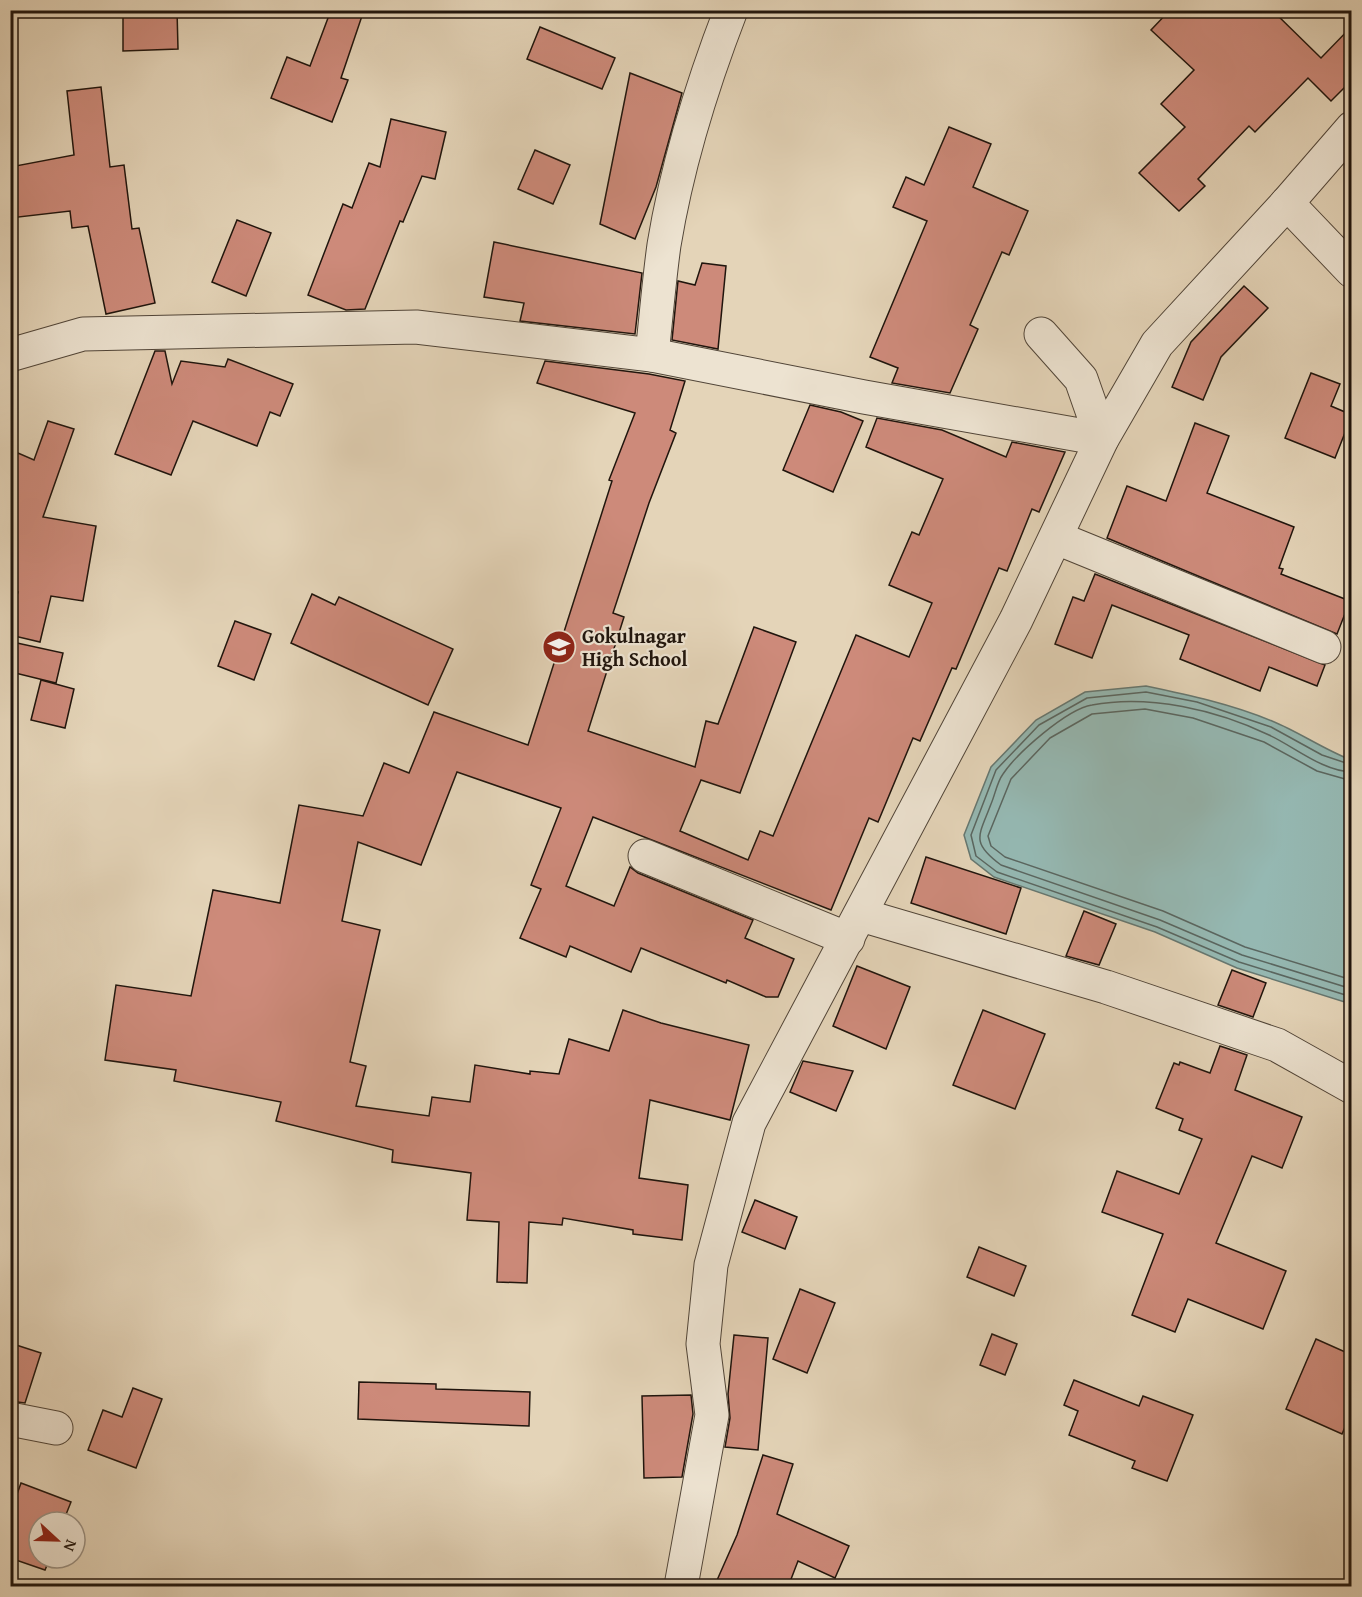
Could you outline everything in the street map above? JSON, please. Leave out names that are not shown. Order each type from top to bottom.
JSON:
[{"type":"street","points":[[652,354],[664,243],[714,54],[731,10]]},
{"type":"street","points":[[681,1587],[712,1415],[703,1344],[711,1265],[749,1123],[1057,538],[1102,439],[1157,344],[1287,203],[1352,128]]},
{"type":"street","points":[[1287,203],[1352,272]]},
{"type":"street","points":[[10,355],[83,334],[416,327],[652,354],[864,397],[1102,439]]},
{"type":"street","points":[[1041,334],[1081,379],[1102,439]]},
{"type":"street","points":[[1057,538],[1324,647]]},
{"type":"street","points":[[645,856],[854,927],[1106,987],[1277,1046],[1352,1087]]},
{"type":"street","points":[[10,1419],[56,1428]]},
{"type":"water","points":[[1146,686],[1210,700],[1257,715],[1351,760],[1351,1004],[1237,968],[1155,932],[994,877],[971,859],[964,835],[991,767],[1036,720],[1085,692]]},
{"type":"building","points":[[123,10],[177,10],[178,49],[123,51]]},
{"type":"building","points":[[331,10],[364,10],[341,78],[348,80],[332,122],[271,98],[287,57],[310,66]]},
{"type":"building","points":[[1170,10],[1272,10],[1321,58],[1352,26],[1352,80],[1331,101],[1308,78],[1255,132],[1249,126],[1198,179],[1205,186],[1179,211],[1139,173],[1185,127],[1161,104],[1194,70],[1151,30]]},
{"type":"building","points":[[540,27],[615,58],[602,89],[527,59]]},
{"type":"building","points":[[630,73],[682,93],[656,187],[635,239],[600,224]]},
{"type":"building","points":[[101,87],[110,167],[124,165],[132,229],[139,228],[155,303],[106,314],[88,226],[72,228],[70,211],[10,218],[10,167],[74,155],[67,91]]},
{"type":"building","points":[[391,119],[446,132],[435,179],[422,176],[403,222],[400,221],[365,309],[346,310],[308,295],[343,204],[352,208],[369,163],[380,167]]},
{"type":"building","points":[[949,127],[991,144],[973,187],[1028,211],[1009,255],[1002,252],[970,325],[978,329],[950,393],[892,383],[898,368],[870,357],[927,221],[893,207],[906,177],[924,185]]},
{"type":"building","points":[[535,150],[570,165],[553,204],[518,189]]},
{"type":"building","points":[[237,220],[271,233],[246,296],[212,282]]},
{"type":"building","points":[[494,242],[642,273],[635,334],[520,321],[524,303],[484,297]]},
{"type":"building","points":[[702,263],[726,266],[718,349],[672,340],[678,281],[695,285]]},
{"type":"building","points":[[1244,286],[1268,308],[1221,357],[1203,400],[1172,387],[1191,342]]},
{"type":"building","points":[[155,351],[165,351],[172,384],[181,361],[225,367],[228,359],[293,384],[280,416],[270,412],[257,446],[193,421],[171,475],[115,454]]},
{"type":"building","points":[[545,361],[649,374],[685,381],[670,430],[676,433],[649,503],[613,613],[624,617],[588,731],[695,767],[706,721],[718,724],[754,627],[796,642],[740,793],[701,780],[680,831],[748,860],[760,831],[773,836],[856,635],[909,657],[932,603],[889,585],[912,532],[919,535],[943,479],[866,447],[877,418],[942,430],[1006,457],[1012,442],[1065,452],[1039,512],[1032,509],[1007,571],[999,568],[956,669],[952,668],[920,741],[913,738],[878,822],[869,818],[831,910],[593,817],[566,886],[614,906],[630,867],[638,873],[753,920],[745,938],[794,959],[778,997],[766,997],[727,980],[726,983],[641,948],[631,972],[570,946],[566,957],[520,938],[541,889],[531,885],[561,808],[457,772],[421,865],[358,842],[342,921],[380,930],[350,1062],[366,1066],[356,1106],[429,1116],[432,1097],[470,1102],[475,1065],[530,1074],[530,1071],[559,1074],[569,1039],[609,1051],[623,1010],[661,1023],[749,1045],[730,1120],[650,1100],[639,1178],[688,1185],[682,1240],[633,1234],[633,1230],[563,1218],[562,1225],[529,1222],[527,1283],[497,1282],[499,1222],[467,1220],[471,1173],[392,1162],[393,1150],[276,1121],[281,1102],[174,1081],[176,1070],[105,1060],[116,985],[191,996],[213,890],[280,903],[299,805],[363,816],[384,763],[409,773],[434,712],[528,745],[612,481],[609,480],[635,413],[537,383]]},
{"type":"building","points":[[1311,373],[1340,384],[1331,406],[1352,415],[1335,458],[1285,438]]},
{"type":"building","points":[[810,405],[841,412],[863,421],[833,492],[783,470]]},
{"type":"building","points":[[48,421],[74,429],[43,517],[96,526],[83,601],[51,596],[40,642],[10,635],[10,620],[18,592],[10,589],[10,472],[18,453],[34,460]]},
{"type":"building","points":[[1195,423],[1229,436],[1207,493],[1294,527],[1279,568],[1283,569],[1281,574],[1350,601],[1337,634],[1107,538],[1127,486],[1166,501]]},
{"type":"building","points":[[1095,574],[1325,665],[1317,686],[1269,667],[1260,691],[1180,659],[1189,635],[1112,605],[1092,658],[1055,644],[1073,597],[1084,601]]},
{"type":"building","points":[[312,594],[335,605],[339,597],[453,649],[428,705],[291,643]]},
{"type":"building","points":[[235,621],[271,634],[254,680],[218,666]]},
{"type":"building","points":[[17,643],[63,653],[56,683],[11,672]]},
{"type":"building","points":[[41,680],[74,689],[65,728],[31,720]]},
{"type":"building","points":[[926,857],[1021,888],[1006,934],[911,903]]},
{"type":"building","points":[[1084,911],[1116,924],[1099,965],[1066,956]]},
{"type":"building","points":[[857,966],[910,987],[886,1049],[833,1026]]},
{"type":"building","points":[[1232,970],[1266,983],[1253,1017],[1218,1005]]},
{"type":"building","points":[[983,1010],[1045,1034],[1015,1109],[953,1085]]},
{"type":"building","points":[[1220,1046],[1247,1055],[1235,1090],[1302,1117],[1282,1168],[1252,1156],[1216,1243],[1286,1271],[1263,1329],[1188,1299],[1175,1332],[1132,1315],[1163,1234],[1102,1212],[1117,1171],[1179,1194],[1202,1139],[1179,1130],[1183,1119],[1156,1108],[1174,1063],[1179,1065],[1180,1062],[1210,1073]]},
{"type":"building","points":[[803,1061],[853,1071],[836,1111],[790,1092]]},
{"type":"building","points":[[755,1200],[797,1217],[785,1249],[742,1232]]},
{"type":"building","points":[[979,1247],[1026,1266],[1014,1296],[967,1277]]},
{"type":"building","points":[[800,1289],[835,1303],[807,1373],[773,1359]]},
{"type":"building","points":[[992,1334],[1017,1344],[1005,1375],[980,1365]]},
{"type":"building","points":[[734,1335],[768,1338],[758,1450],[725,1447],[730,1418],[728,1394]]},
{"type":"building","points":[[1316,1339],[1352,1355],[1352,1411],[1342,1434],[1286,1409]]},
{"type":"building","points":[[10,1343],[41,1353],[25,1403],[10,1401]]},
{"type":"building","points":[[1074,1380],[1139,1406],[1143,1396],[1193,1415],[1167,1481],[1132,1468],[1135,1461],[1069,1435],[1078,1411],[1064,1405]]},
{"type":"building","points":[[359,1382],[436,1384],[436,1389],[530,1392],[529,1426],[358,1419]]},
{"type":"building","points":[[133,1388],[162,1399],[136,1468],[88,1450],[103,1410],[122,1417]]},
{"type":"building","points":[[691,1395],[693,1414],[682,1477],[644,1478],[642,1396]]},
{"type":"building","points":[[763,1455],[793,1464],[777,1514],[849,1546],[835,1578],[798,1561],[788,1587],[714,1587],[737,1535]]},
{"type":"building","points":[[21,1483],[71,1502],[68,1510],[27,1510],[27,1564],[10,1558],[10,1514]]},
{"type":"place","name":"Gokulnagar High School","points":[[559,647]]}]
